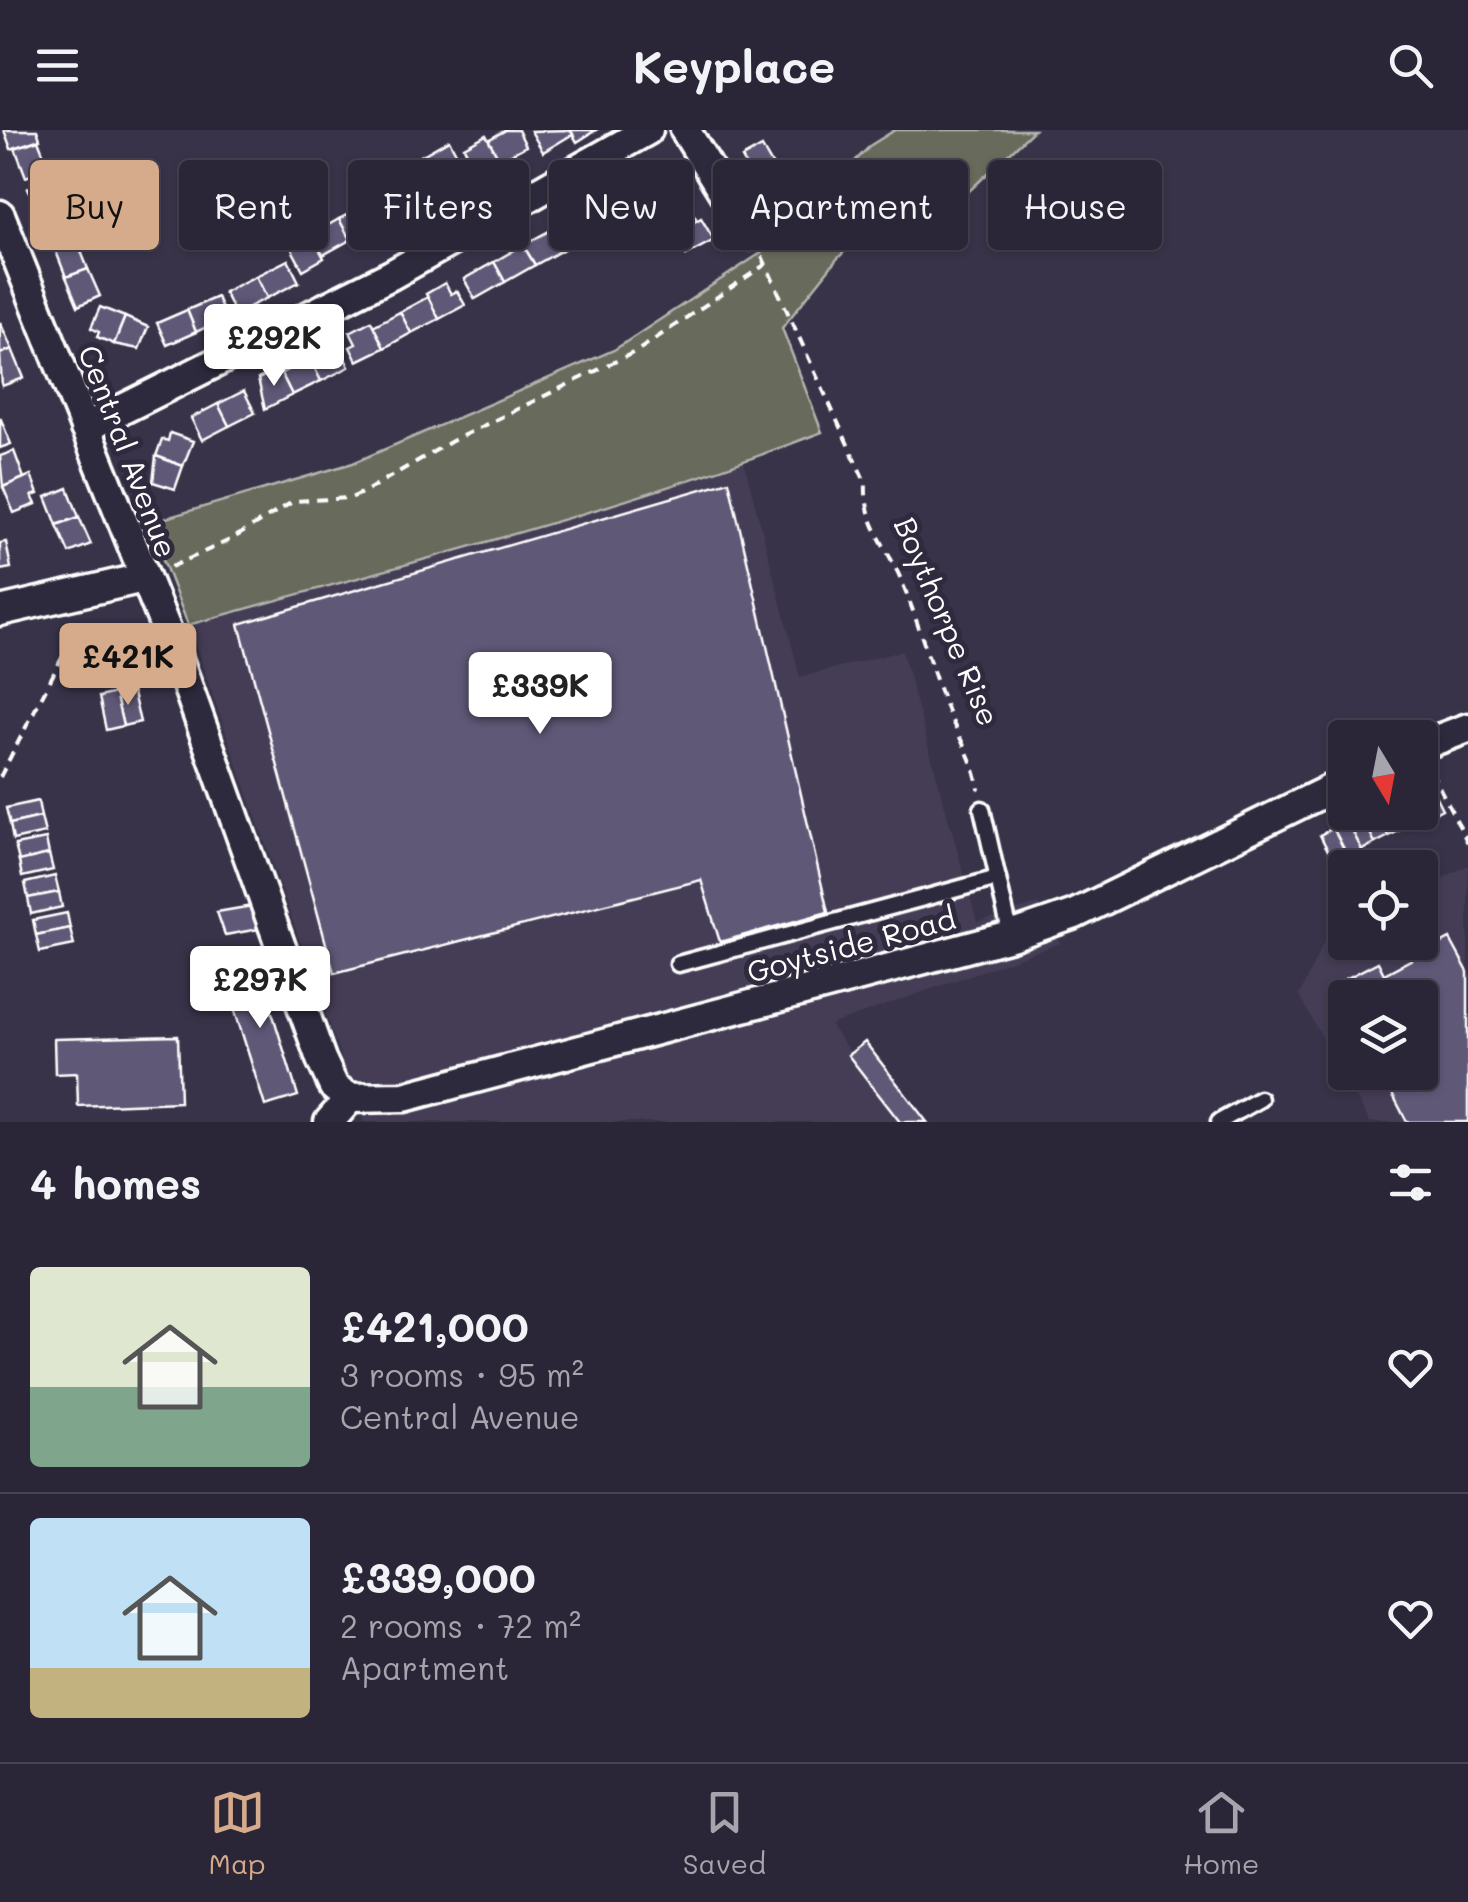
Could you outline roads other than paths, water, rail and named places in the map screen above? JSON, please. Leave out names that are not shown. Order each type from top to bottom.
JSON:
[{"type":"street","points":[[85,428],[375,283],[648,130]]},
{"type":"street","points":[[685,130],[713,175]]},
{"type":"street","name":"Central Avenue","points":[[0,215],[176,654],[321,1059],[334,1087],[350,1098]]},
{"type":"street","points":[[0,611],[143,578]]},
{"type":"street","points":[[1438,746],[1468,728]]},
{"type":"street","name":"Goytside Road","points":[[350,1098],[404,1097],[1011,936],[1075,914],[1328,790]]},
{"type":"street","points":[[329,1122],[350,1098]]},
{"type":"lane","points":[[982,809],[1011,936]]},
{"type":"lane","points":[[678,964],[998,878]]},
{"type":"lane","points":[[1219,1122],[1260,1098]]}]
